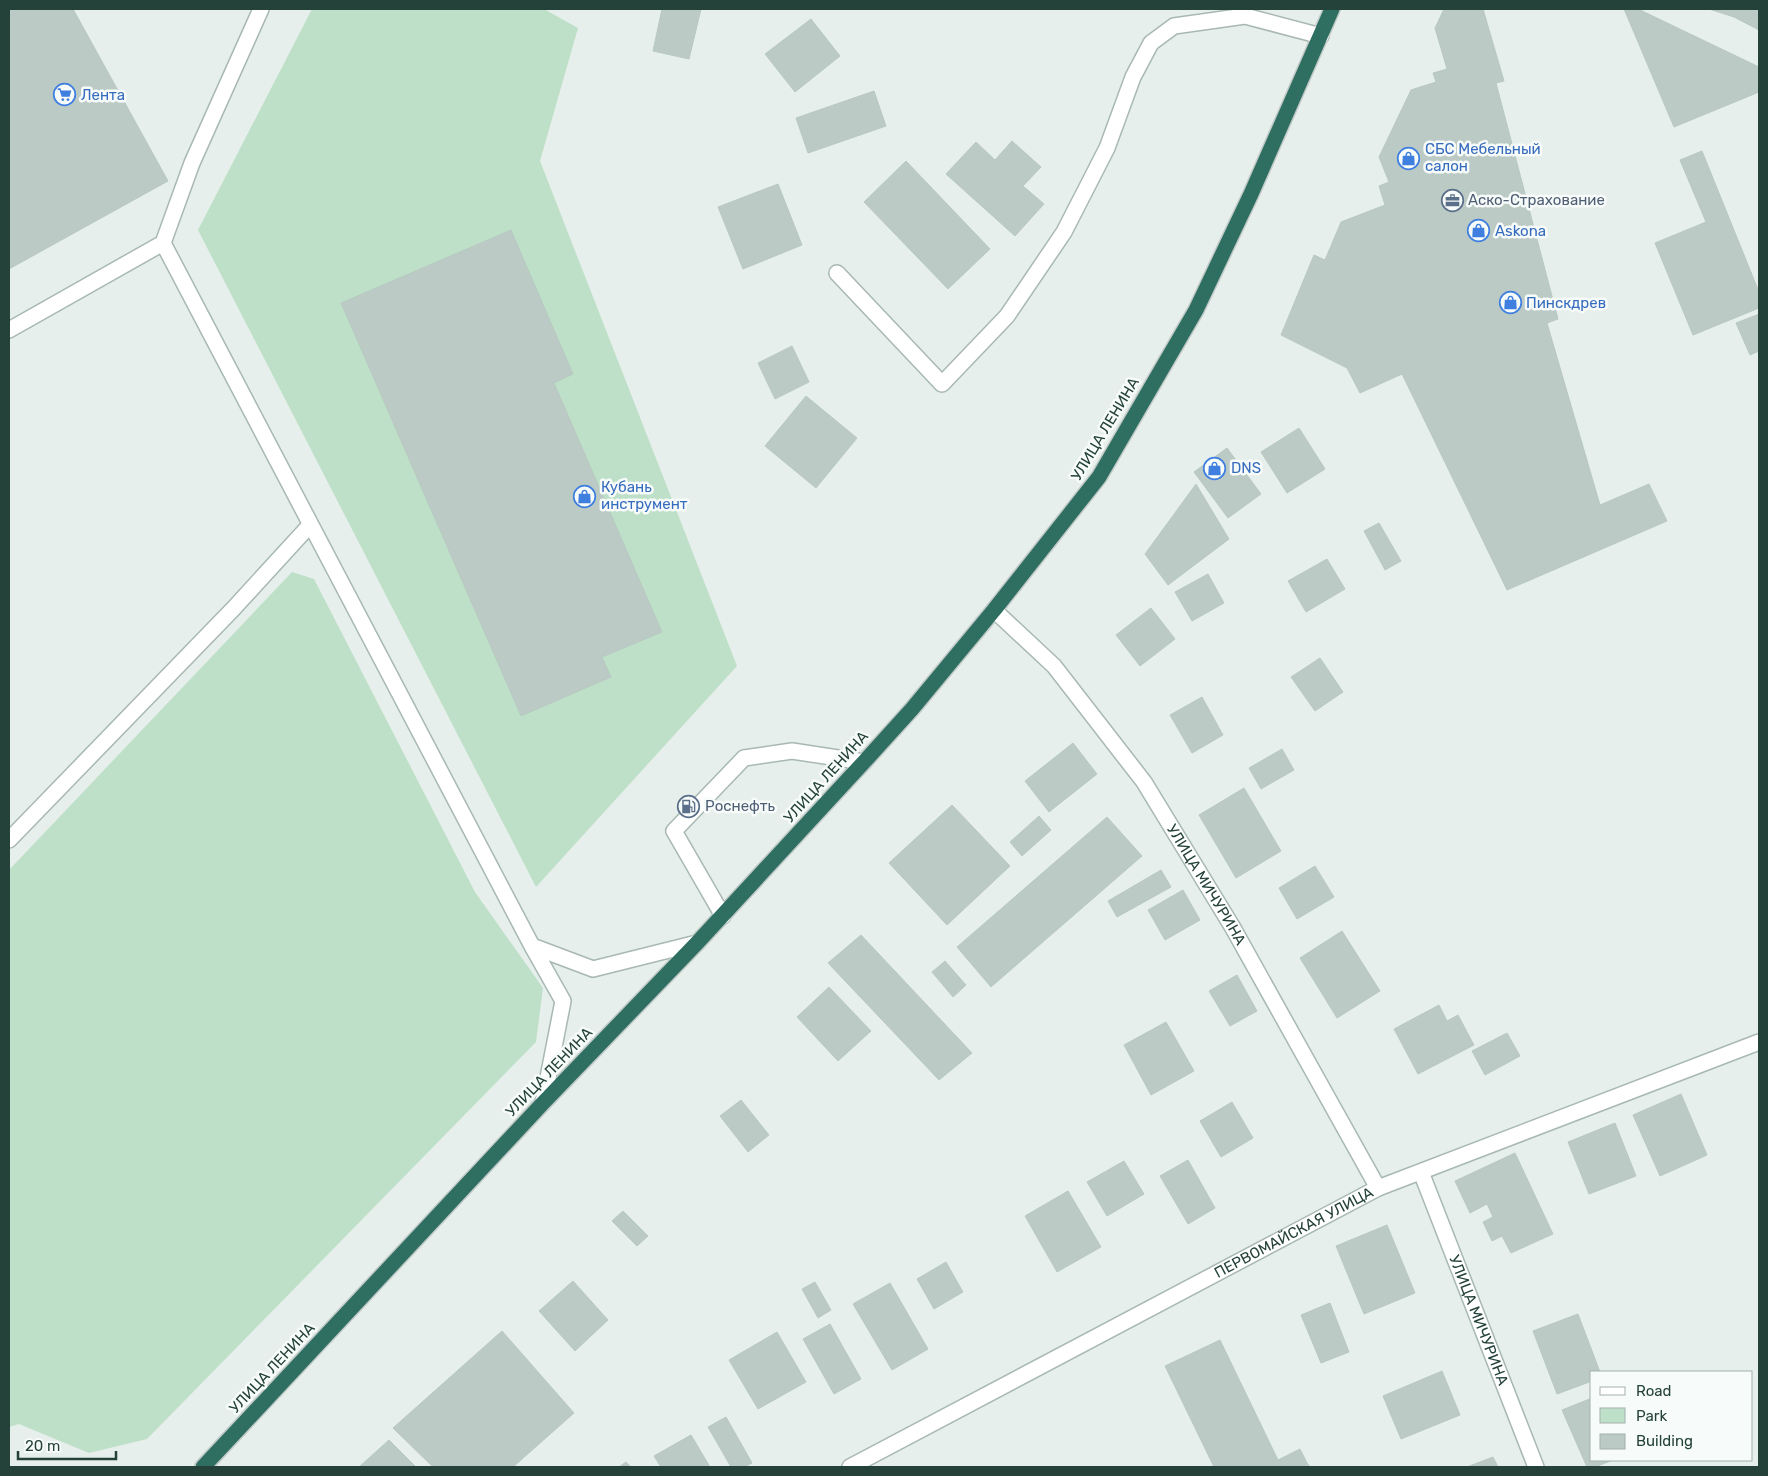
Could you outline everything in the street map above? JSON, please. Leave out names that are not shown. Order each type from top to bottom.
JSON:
[{"type":"highway","name":"УЛИЦА ЛЕНИНА","points":[[203,1467],[543,1103],[723,916],[912,709],[994,610],[1099,477],[1196,310],[1251,194],[1332,9]]},
{"type":"street","points":[[9,330],[163,243],[192,163],[261,9]]},
{"type":"street","points":[[837,273],[942,384],[1007,316],[1064,232],[1107,148],[1133,77],[1151,43],[1174,26],[1245,16],[1321,36]]},
{"type":"street","points":[[163,243],[532,946],[563,1001],[543,1103]]},
{"type":"street","points":[[9,840],[234,608],[310,525]]},
{"type":"street","name":"УЛИЦА МИЧУРИНА","points":[[994,610],[1054,666],[1144,782],[1233,928],[1378,1188]]},
{"type":"street","points":[[723,916],[674,831],[744,758],[792,751],[864,762]]},
{"type":"street","points":[[532,946],[593,969],[697,943]]},
{"type":"street","name":"ПЕРВОМАЙСКАЯ УЛИЦА","points":[[850,1467],[1378,1188],[1759,1042]]},
{"type":"street","name":"УЛИЦА МИЧУРИНА","points":[[1421,1172],[1536,1467]]},
{"type":"green space","points":[[312,9],[544,9],[578,28],[540,161],[737,666],[536,887],[198,230]]},
{"type":"green space","points":[[292,572],[314,579],[475,892],[543,988],[536,1042],[147,1439],[89,1453],[19,1424],[9,1427],[9,870]]},
{"type":"building","name":"Лента","points":[[9,9],[73,9],[168,181],[9,269]]},
{"type":"building","points":[[662,9],[701,9],[689,59],[653,51]]},
{"type":"building","points":[[1444,9],[1483,9],[1504,81],[1496,83],[1558,319],[1547,323],[1600,505],[1649,484],[1667,521],[1507,590],[1402,374],[1360,393],[1347,368],[1281,335],[1314,255],[1325,260],[1341,222],[1385,205],[1379,186],[1389,182],[1379,157],[1411,90],[1436,82],[1433,73],[1447,69],[1435,28]]},
{"type":"building","points":[[1624,9],[1638,9],[1759,67],[1759,92],[1674,127]]},
{"type":"building","points":[[1709,9],[1759,9],[1759,30],[1734,17]]},
{"type":"building","points":[[811,19],[840,56],[795,92],[765,54]]},
{"type":"building","points":[[874,91],[886,126],[808,153],[796,118]]},
{"type":"building","points":[[1012,141],[1041,167],[1023,186],[1044,204],[1015,236],[946,174],[976,142],[995,160]]},
{"type":"building","points":[[1702,151],[1759,292],[1759,308],[1693,335],[1655,243],[1706,222],[1680,160]]},
{"type":"building","points":[[906,161],[990,249],[948,289],[864,202]]},
{"type":"building","points":[[778,184],[802,245],[743,269],[718,207]]},
{"type":"building","points":[[511,230],[573,374],[554,383],[662,632],[602,657],[611,677],[521,716],[341,303]]},
{"type":"building","points":[[1759,314],[1759,351],[1750,355],[1736,323]]},
{"type":"building","points":[[792,346],[809,382],[775,399],[758,363]]},
{"type":"building","points":[[806,396],[857,438],[816,488],[765,446]]},
{"type":"building","points":[[1299,428],[1325,469],[1287,493],[1261,452]]},
{"type":"building","points":[[1227,448],[1261,494],[1228,518],[1194,472]]},
{"type":"building","points":[[1196,484],[1229,539],[1168,585],[1145,554]]},
{"type":"building","points":[[1379,523],[1401,561],[1385,570],[1364,531]]},
{"type":"building","points":[[1327,559],[1345,589],[1306,612],[1288,581]]},
{"type":"building","points":[[1208,574],[1224,603],[1192,621],[1175,592]]},
{"type":"building","points":[[1151,608],[1175,639],[1140,666],[1116,635]]},
{"type":"building","points":[[1320,658],[1343,692],[1315,711],[1291,677]]},
{"type":"building","points":[[1202,697],[1223,735],[1192,753],[1170,715]]},
{"type":"building","points":[[1073,743],[1097,774],[1049,812],[1025,781]]},
{"type":"building","points":[[1282,749],[1294,770],[1261,789],[1249,768]]},
{"type":"building","points":[[1244,788],[1281,851],[1236,878],[1199,815]]},
{"type":"building","points":[[952,805],[1010,866],[947,925],[889,863]]},
{"type":"building","points":[[1039,816],[1051,830],[1022,856],[1010,842]]},
{"type":"building","points":[[1107,817],[1142,856],[991,987],[957,947]]},
{"type":"building","points":[[1315,866],[1334,897],[1297,919],[1279,888]]},
{"type":"building","points":[[1161,870],[1171,887],[1117,917],[1108,901]]},
{"type":"building","points":[[1183,890],[1200,920],[1165,940],[1148,910]]},
{"type":"building","points":[[1342,931],[1380,991],[1337,1018],[1300,958]]},
{"type":"building","points":[[861,935],[972,1053],[939,1080],[828,963]]},
{"type":"building","points":[[945,961],[966,985],[953,997],[932,972]]},
{"type":"building","points":[[1237,975],[1257,1011],[1230,1026],[1209,991]]},
{"type":"building","points":[[829,987],[871,1031],[838,1061],[797,1017]]},
{"type":"building","points":[[1439,1005],[1447,1021],[1458,1015],[1474,1045],[1418,1074],[1394,1029]]},
{"type":"building","points":[[1166,1022],[1194,1071],[1151,1095],[1124,1045]]},
{"type":"building","points":[[1507,1033],[1520,1056],[1485,1075],[1472,1051]]},
{"type":"building","points":[[1681,1094],[1707,1155],[1660,1176],[1633,1115]]},
{"type":"building","points":[[741,1100],[769,1135],[748,1152],[720,1116]]},
{"type":"building","points":[[1232,1102],[1253,1138],[1221,1157],[1200,1121]]},
{"type":"building","points":[[1615,1123],[1636,1176],[1589,1194],[1568,1142]]},
{"type":"building","points":[[1515,1153],[1553,1234],[1511,1253],[1502,1236],[1492,1241],[1483,1222],[1493,1217],[1487,1204],[1470,1213],[1455,1181]]},
{"type":"building","points":[[1188,1160],[1215,1208],[1188,1224],[1160,1176]]},
{"type":"building","points":[[1124,1161],[1144,1194],[1107,1216],[1087,1182]]},
{"type":"building","points":[[1068,1191],[1101,1247],[1057,1272],[1025,1216]]},
{"type":"building","points":[[623,1211],[648,1236],[637,1246],[612,1221]]},
{"type":"building","points":[[1387,1225],[1415,1293],[1364,1314],[1336,1246]]},
{"type":"building","points":[[946,1262],[963,1292],[934,1309],[917,1279]]},
{"type":"building","points":[[573,1281],[608,1320],[575,1351],[539,1311]]},
{"type":"building","points":[[815,1282],[831,1310],[818,1318],[802,1289]]},
{"type":"building","points":[[890,1283],[928,1349],[892,1370],[853,1304]]},
{"type":"building","points":[[1330,1303],[1349,1352],[1321,1363],[1301,1315]]},
{"type":"building","points":[[1578,1314],[1600,1371],[1590,1371],[1590,1382],[1557,1394],[1533,1331]]},
{"type":"building","points":[[830,1324],[861,1379],[834,1394],[803,1339]]},
{"type":"building","points":[[502,1331],[574,1413],[513,1467],[433,1467],[393,1428]]},
{"type":"building","points":[[777,1332],[806,1382],[758,1409],[729,1360]]},
{"type":"building","points":[[1220,1340],[1278,1460],[1300,1449],[1307,1463],[1298,1467],[1214,1467],[1165,1366]]},
{"type":"building","points":[[1442,1371],[1460,1415],[1401,1439],[1383,1396]]},
{"type":"building","points":[[1590,1399],[1590,1461],[1610,1461],[1595,1467],[1587,1467],[1562,1410]]},
{"type":"building","points":[[726,1417],[752,1463],[744,1467],[731,1467],[708,1427]]},
{"type":"building","points":[[691,1435],[710,1467],[661,1467],[654,1456]]},
{"type":"building","points":[[389,1440],[416,1467],[359,1467]]},
{"type":"building","points":[[1493,1457],[1498,1467],[1467,1467]]},
{"type":"building","points":[[626,1462],[631,1467],[619,1467]]},
{"type":"building","points":[[1307,1463],[1310,1467],[1298,1467]]},
{"type":"place","name":"Лента","points":[[65,95]]},
{"type":"place","name":"СБС Мебельный салон","points":[[1409,158]]},
{"type":"place","name":"Аско-Страхование","points":[[1452,200]]},
{"type":"place","name":"Askona","points":[[1479,231]]},
{"type":"place","name":"Пинскдрев","points":[[1510,303]]},
{"type":"place","name":"DNS","points":[[1215,468]]},
{"type":"place","name":"Кубань инструмент","points":[[585,496]]},
{"type":"place","name":"Роснефть","points":[[689,806]]}]
